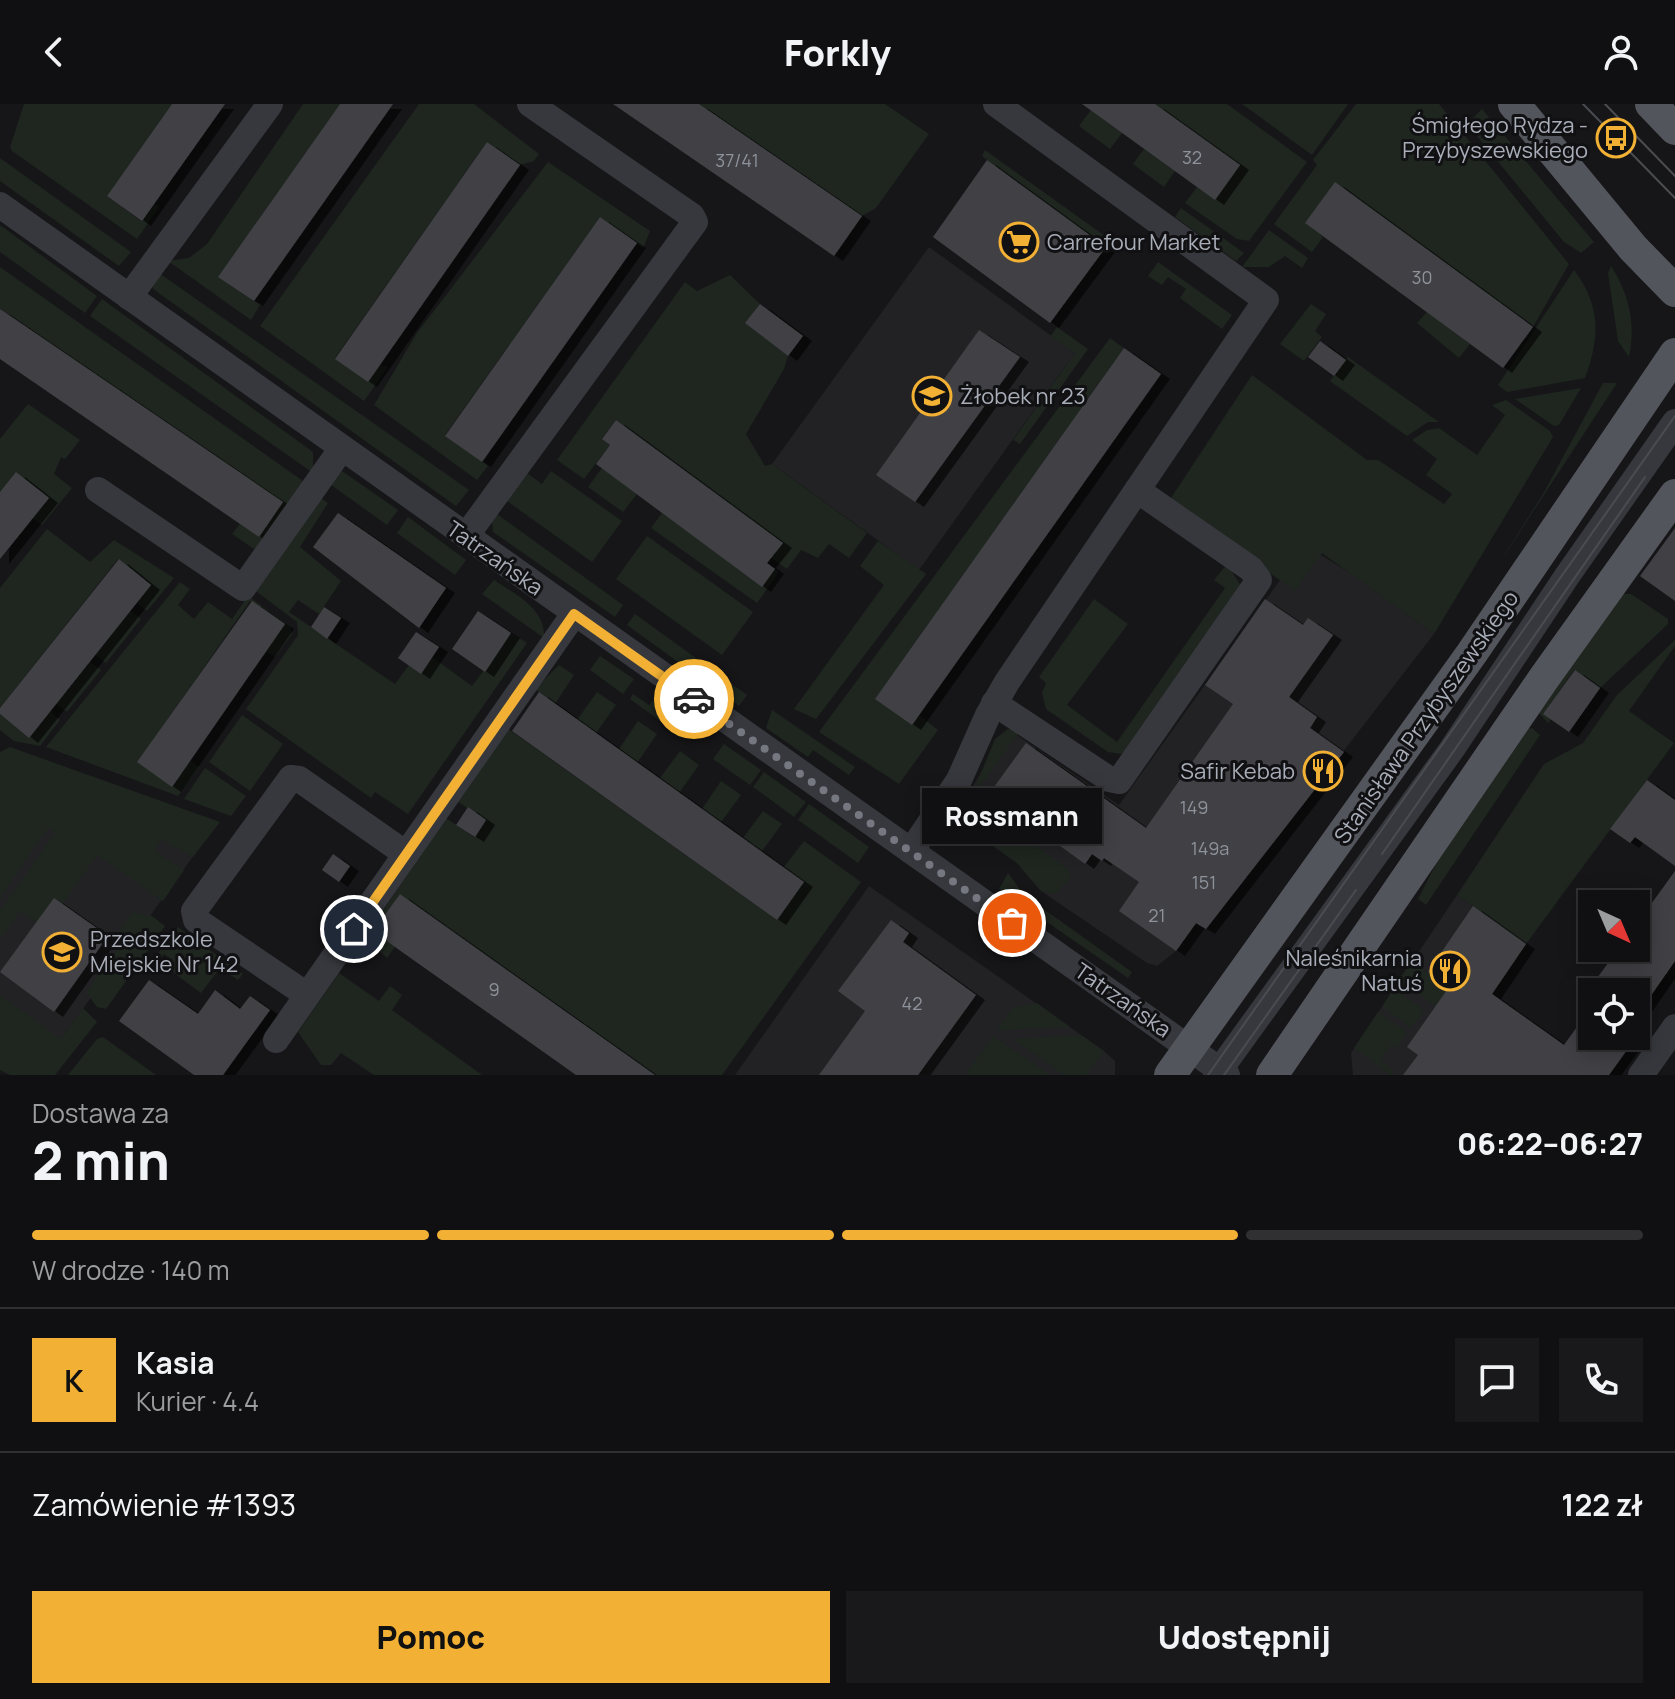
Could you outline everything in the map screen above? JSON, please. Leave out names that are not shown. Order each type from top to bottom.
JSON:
[{"type":"main road","points":[[1514,104],[1633,248],[1675,291]]},
{"type":"main road","points":[[1651,104],[1675,129]]},
{"type":"main road","name":"Stanisława Przybyszewskiego","points":[[1170,1075],[1472,653],[1675,354]]},
{"type":"main road","points":[[1272,1075],[1544,678],[1675,495]]},
{"type":"street","points":[[129,297],[270,104]]},
{"type":"street","points":[[466,536],[695,222],[684,211],[530,104]]},
{"type":"street","points":[[911,851],[959,780],[994,703],[1266,300],[996,104]]},
{"type":"street","name":"Tatrzańska","points":[[0,205],[1190,1048],[1221,1073]]},
{"type":"street","points":[[1221,1073],[1452,749],[1567,576],[1675,422]]},
{"type":"street","points":[[98,490],[243,588],[342,448]]},
{"type":"street","points":[[994,703],[1109,779],[1119,781],[1259,580],[1251,569],[1137,490]]},
{"type":"street","points":[[276,1040],[574,614]]},
{"type":"street","points":[[307,995],[196,920],[194,911],[291,778],[299,779],[406,854]]},
{"type":"street","points":[[1641,1075],[1675,1027]]},
{"type":"shaded area","points":[[24,104],[172,104],[107,196],[141,221],[154,203],[159,207],[137,239],[12,151],[10,147]]},
{"type":"shaded area","points":[[303,104],[340,104],[219,276],[260,305],[251,320],[168,261],[189,258],[207,244]]},
{"type":"shaded area","points":[[419,104],[474,104],[539,154],[534,161],[520,165],[487,142],[335,358],[388,367],[364,401],[260,326]]},
{"type":"shaded area","points":[[699,104],[885,104],[929,134],[876,208],[862,216]]},
{"type":"shaded area","points":[[1155,104],[1227,104],[1307,162],[1249,241],[1237,239],[1185,203],[1197,187],[1215,199],[1240,165]]},
{"type":"shaded area","points":[[1242,104],[1348,104],[1312,155]]},
{"type":"shaded area","points":[[1356,104],[1439,104],[1569,264],[1533,327],[1306,223],[1323,237],[1312,252],[1274,224],[1317,165],[1313,160]]},
{"type":"shaded area","points":[[1482,109],[1594,242],[1581,253],[1564,242],[1472,130],[1471,120]]},
{"type":"shaded area","points":[[1091,110],[1122,133],[1110,149],[1079,126]]},
{"type":"shaded area","points":[[1144,149],[1175,171],[1164,187],[1133,164]]},
{"type":"shaded area","points":[[985,150],[1105,236],[1104,239],[1111,244],[1105,246],[987,160],[982,156]]},
{"type":"shaded area","points":[[0,158],[131,252],[119,266],[0,181]]},
{"type":"shaded area","points":[[548,162],[650,231],[643,248],[600,217],[445,435],[488,466],[477,480],[374,405],[417,333]]},
{"type":"shaded area","points":[[1181,208],[1244,253],[1236,261],[1175,217]]},
{"type":"shaded area","points":[[0,225],[97,296],[85,313],[0,252]]},
{"type":"shaded area","points":[[1269,230],[1308,258],[1302,268],[1285,256],[1269,267],[1242,267]]},
{"type":"shaded area","name":"Żłobek nr 23","points":[[929,247],[1075,353],[919,570],[772,464]]},
{"type":"shaded area","points":[[1158,262],[1232,315],[1222,329],[1180,298],[1186,289],[1168,277],[1162,285],[1148,276]]},
{"type":"shaded area","points":[[1611,266],[1629,310],[1632,333],[1629,357],[1618,341],[1608,273]]},
{"type":"shaded area","points":[[0,267],[303,481],[258,548],[254,549],[232,534],[240,524],[259,537],[282,502],[0,309]]},
{"type":"shaded area","points":[[1574,270],[1589,296],[1595,322],[1593,349],[1585,378],[1507,392],[1498,385]]},
{"type":"shaded area","points":[[159,273],[469,490],[456,506],[153,289],[153,280]]},
{"type":"shaded area","points":[[730,275],[760,304],[746,323],[788,356],[784,369],[746,434],[765,466],[772,464],[867,533],[849,558],[829,544],[818,558],[801,550],[787,569],[771,558],[782,542],[616,420],[602,438],[610,445],[584,479],[557,460],[685,282],[697,291]]},
{"type":"shaded area","points":[[102,299],[313,452],[313,473],[90,316]]},
{"type":"shaded area","points":[[1311,304],[1326,314],[1315,331],[1322,337],[1304,361],[1280,344]]},
{"type":"shaded area","points":[[1427,312],[1470,344],[1459,358],[1417,323]]},
{"type":"shaded area","points":[[1057,327],[1088,349],[1020,444],[1013,440],[1075,353],[1050,337]]},
{"type":"shaded area","points":[[1110,338],[1124,348],[876,698],[919,715],[938,730],[899,784],[819,732]]},
{"type":"shaded area","points":[[1348,357],[1439,422],[1428,422],[1407,436],[1330,381]]},
{"type":"shaded area","points":[[1252,375],[1367,460],[1378,460],[1444,504],[1452,494],[1426,475],[1437,459],[1412,440],[1427,430],[1439,428],[1477,455],[1505,415],[1492,405],[1506,400],[1550,431],[1553,437],[1434,634],[1322,553],[1295,591],[1169,501]]},
{"type":"shaded area","points":[[1603,383],[1617,383],[1493,573],[1543,494]]},
{"type":"shaded area","points":[[1581,388],[1559,425],[1554,426],[1515,399]]},
{"type":"shaded area","points":[[28,404],[80,440],[65,459],[61,457],[54,474],[72,488],[42,525],[33,518],[49,498],[0,492],[0,439]]},
{"type":"shaded area","points":[[602,468],[637,494],[623,512],[588,487]]},
{"type":"shaded area","points":[[342,471],[398,510],[387,525],[327,482]]},
{"type":"shaded area","points":[[551,471],[622,521],[592,562],[507,501],[527,473],[542,484]]},
{"type":"shaded area","points":[[316,495],[328,503],[300,547],[341,581],[319,614],[298,600],[289,612],[395,684],[409,665],[432,657],[472,686],[512,633],[527,643],[408,814],[375,792],[371,798],[246,709],[298,635],[297,622],[253,589]]},
{"type":"shaded area","points":[[662,513],[763,586],[775,569],[779,572],[757,603],[651,528]]},
{"type":"shaded area","points":[[497,514],[623,605],[615,617],[493,532],[492,521]]},
{"type":"shaded area","points":[[408,517],[466,560],[455,575],[397,533]]},
{"type":"shaded area","points":[[47,529],[90,562],[114,540],[174,578],[147,611],[137,603],[151,584],[118,559],[0,708],[0,588]]},
{"type":"shaded area","points":[[647,536],[753,612],[722,655],[616,579]]},
{"type":"shaded area","points":[[878,541],[926,574],[816,719],[794,709],[884,585],[860,566]]},
{"type":"shaded area","points":[[1305,545],[1355,576],[1434,634],[1206,929],[1196,924],[1176,951],[1157,966],[1147,963],[1041,891],[1017,863],[953,818],[1008,729],[1119,805]]},
{"type":"shaded area","points":[[1227,564],[1241,586],[1132,747],[1121,754],[1108,752],[1046,709],[1042,693],[1046,683],[1039,677],[1094,599],[1128,624],[1067,705],[1117,742],[1225,588],[1214,580]]},
{"type":"shaded area","points":[[494,580],[534,610],[540,618],[544,638],[482,594]]},
{"type":"shaded area","points":[[180,582],[190,589],[178,605],[194,619],[208,602],[232,619],[248,596],[290,626],[292,634],[275,657],[266,651],[285,624],[250,601],[138,762],[172,786],[190,760],[199,767],[178,796],[46,747]]},
{"type":"shaded area","points":[[1622,594],[1631,594],[1668,619],[1668,624],[1600,688],[1574,670],[1544,713],[1551,719],[1548,723],[1538,712]]},
{"type":"shaded area","points":[[131,611],[141,619],[106,663],[95,655]]},
{"type":"shaded area","points":[[635,614],[747,695],[739,706],[627,625]]},
{"type":"shaded area","points":[[1675,640],[1675,646],[1629,711],[1674,743],[1526,944],[1457,895],[1544,764],[1583,743],[1617,695]]},
{"type":"shaded area","points":[[600,656],[634,679],[623,694],[590,670]]},
{"type":"shaded area","points":[[90,662],[101,670],[67,712],[56,704]]},
{"type":"shaded area","points":[[559,665],[574,675],[555,704],[535,689]]},
{"type":"shaded area","points":[[597,692],[616,705],[596,733],[577,720]]},
{"type":"shaded area","points":[[633,694],[649,705],[653,700],[689,725],[681,736],[630,699]]},
{"type":"shaded area","points":[[772,710],[855,767],[849,775],[813,750],[808,757],[766,728]]},
{"type":"shaded area","points":[[50,711],[60,720],[40,746],[14,741],[0,730],[0,714],[29,737]]},
{"type":"shaded area","points":[[242,715],[283,744],[250,791],[209,762]]},
{"type":"shaded area","points":[[638,721],[657,734],[637,763],[619,749]]},
{"type":"shaded area","points":[[507,728],[777,920],[804,882],[784,867],[804,841],[861,882],[722,1075],[655,1075],[400,894],[373,931],[395,947],[387,958],[371,943],[369,931],[446,818],[474,837],[486,820],[458,802]]},
{"type":"shaded area","points":[[1532,728],[1540,735],[1426,905],[1418,899],[1441,854],[1527,729]]},
{"type":"shaded area","points":[[1008,729],[1020,731],[980,787],[976,785],[995,739]]},
{"type":"shaded area","points":[[724,744],[761,770],[750,785],[713,759]]},
{"type":"shaded area","points":[[10,747],[220,822],[193,857],[161,840],[155,851],[184,870],[163,901],[97,855],[63,904],[54,898],[37,923],[20,911],[0,940],[0,911],[55,833],[48,828],[0,898],[0,752]]},
{"type":"shaded area","points":[[680,751],[699,765],[679,793],[660,778]]},
{"type":"shaded area","name":"Przedszkole Miejskie Nr 142","points":[[0,761],[210,833],[61,1039],[0,1055]]},
{"type":"shaded area","points":[[205,768],[246,796],[231,816],[184,799]]},
{"type":"shaded area","points":[[764,772],[806,802],[794,817],[753,787]]},
{"type":"shaded area","points":[[721,781],[741,795],[721,822],[702,809]]},
{"type":"shaded area","points":[[809,804],[869,847],[858,863],[798,820]]},
{"type":"shaded area","points":[[983,807],[1070,871],[1070,878],[1055,894],[1041,891],[1017,863],[969,829]]},
{"type":"shaded area","points":[[763,811],[782,824],[762,851],[743,838]]},
{"type":"shaded area","points":[[1008,873],[1024,895],[1132,972],[1128,978],[999,889]]},
{"type":"shaded area","points":[[869,886],[1104,1051],[1115,1061],[1115,1075],[735,1075]]},
{"type":"shaded area","points":[[1457,895],[1526,944],[1433,1075],[1353,1075],[1351,1053]]},
{"type":"shaded area","points":[[133,912],[152,916],[165,926],[106,1009],[97,1007],[86,992],[117,950],[110,944]]},
{"type":"shaded area","points":[[178,927],[243,974],[238,980],[220,968],[201,993],[170,970],[175,963],[164,954],[156,963],[153,960]]},
{"type":"shaded area","points":[[1411,962],[1481,1009],[1467,1028],[1399,980]]},
{"type":"shaded area","points":[[339,973],[379,1001],[390,986],[402,995],[392,1010],[482,1075],[374,1075],[341,1053],[331,1065],[321,1065],[298,1032]]},
{"type":"shaded area","points":[[1393,989],[1424,1010],[1411,1028],[1382,1007]]},
{"type":"shaded area","points":[[0,995],[61,1039],[83,1008],[97,1022],[55,1075],[10,1075],[0,1070]]},
{"type":"shaded area","points":[[1037,1003],[1070,1027],[997,1030],[1013,1007]]},
{"type":"shaded area","points":[[1378,1012],[1407,1032],[1397,1048],[1392,1044],[1380,1060],[1394,1071],[1391,1075],[1354,1048]]},
{"type":"shaded area","points":[[1081,1035],[1104,1051],[1086,1075],[1064,1075],[1012,1039]]},
{"type":"shaded area","points":[[993,1036],[1051,1075],[965,1075]]},
{"type":"shaded area","points":[[103,1037],[156,1075],[68,1075],[97,1039]]},
{"type":"building","points":[[172,104],[225,104],[142,221],[107,196]]},
{"type":"building","points":[[340,104],[393,104],[254,301],[218,277]]},
{"type":"building","points":[[613,104],[699,104],[862,216],[834,256]]},
{"type":"building","points":[[1082,104],[1155,104],[1240,165],[1215,200]]},
{"type":"building","points":[[487,142],[520,165],[368,382],[335,359]]},
{"type":"building","name":"Carrefour Market","points":[[987,160],[1106,247],[1050,323],[933,237]]},
{"type":"building","points":[[1335,182],[1533,327],[1503,368],[1305,223]]},
{"type":"building","points":[[600,217],[637,243],[482,462],[445,436]]},
{"type":"building","points":[[760,304],[803,336],[788,356],[745,323]]},
{"type":"building","points":[[0,309],[283,502],[259,537],[0,359]]},
{"type":"building","points":[[979,330],[1020,357],[915,502],[876,475]]},
{"type":"building","points":[[1320,341],[1346,360],[1334,376],[1308,357]]},
{"type":"building","points":[[1124,348],[1161,374],[912,725],[875,699]]},
{"type":"building","points":[[616,420],[783,543],[767,563],[775,569],[762,587],[596,464],[610,445],[602,439]]},
{"type":"building","points":[[16,472],[49,498],[0,559],[0,492]]},
{"type":"building","points":[[338,513],[446,588],[419,628],[313,547]]},
{"type":"building","points":[[1675,528],[1675,601],[1640,576]]},
{"type":"building","points":[[119,559],[151,585],[29,738],[0,714],[0,708]]},
{"type":"building","points":[[1265,599],[1303,625],[1308,618],[1333,635],[1289,697],[1317,717],[1310,728],[1344,752],[1206,929],[1196,923],[1176,951],[1119,911],[1139,882],[1104,858],[1102,861],[1092,854],[1085,864],[989,794],[1026,743],[1146,828],[1233,704],[1205,685]]},
{"type":"building","points":[[252,601],[285,624],[172,787],[137,762]]},
{"type":"building","points":[[324,607],[341,618],[327,639],[311,627]]},
{"type":"building","points":[[478,611],[511,633],[485,672],[452,649]]},
{"type":"building","points":[[416,632],[439,647],[421,674],[398,658]]},
{"type":"building","points":[[1575,670],[1600,688],[1569,732],[1543,714]]},
{"type":"building","points":[[539,692],[804,882],[777,920],[512,731]]},
{"type":"building","points":[[1647,780],[1675,800],[1675,866],[1635,837],[1630,843],[1610,829]]},
{"type":"building","points":[[468,807],[486,820],[475,837],[456,825]]},
{"type":"building","points":[[333,854],[350,866],[339,882],[322,870]]},
{"type":"building","points":[[1675,871],[1675,961],[1650,997],[1650,978],[1597,978],[1609,962],[1650,962],[1650,906]]},
{"type":"building","points":[[400,894],[655,1075],[576,1075],[395,947],[373,931]]},
{"type":"building","points":[[54,898],[108,936],[54,1012],[0,972]]},
{"type":"building","points":[[1473,906],[1526,944],[1492,994],[1564,1045],[1578,1026],[1578,1050],[1627,1050],[1609,1075],[1403,1075],[1418,1055],[1407,1047],[1449,987],[1428,972]]},
{"type":"building","points":[[891,920],[909,933],[903,942],[976,995],[918,1075],[819,1075],[865,1011],[838,991]]},
{"type":"building","points":[[149,980],[198,1014],[215,990],[240,1009],[250,996],[270,1010],[223,1075],[194,1075],[119,1021]]},
{"type":"tram line","points":[[1583,104],[1675,198]]},
{"type":"tram line","points":[[1605,104],[1675,176]]},
{"type":"tram line","points":[[1208,1075],[1675,416]]},
{"type":"tram line","points":[[1382,854],[1645,477]]},
{"type":"tram line","points":[[1224,1075],[1356,890]]},
{"type":"way so far","points":[[694,699],[1012,923]]},
{"type":"place","name":"Śmigłego Rydza - Przybyszewskiego","points":[[1616,138]]},
{"type":"place","name":"Carrefour Market","points":[[1019,242]]},
{"type":"place","name":"Żłobek nr 23","points":[[932,396]]},
{"type":"place","name":"Safir Kebab","points":[[1323,771]]},
{"type":"place","name":"Rossmann","points":[[1012,923]]},
{"type":"place","name":"Przedszkole Miejskie Nr 142","points":[[62,952]]},
{"type":"place","name":"Naleśnikarnia Natuś","points":[[1450,971]]},
{"type":"route","points":[[354,929],[574,614],[694,699]]}]
